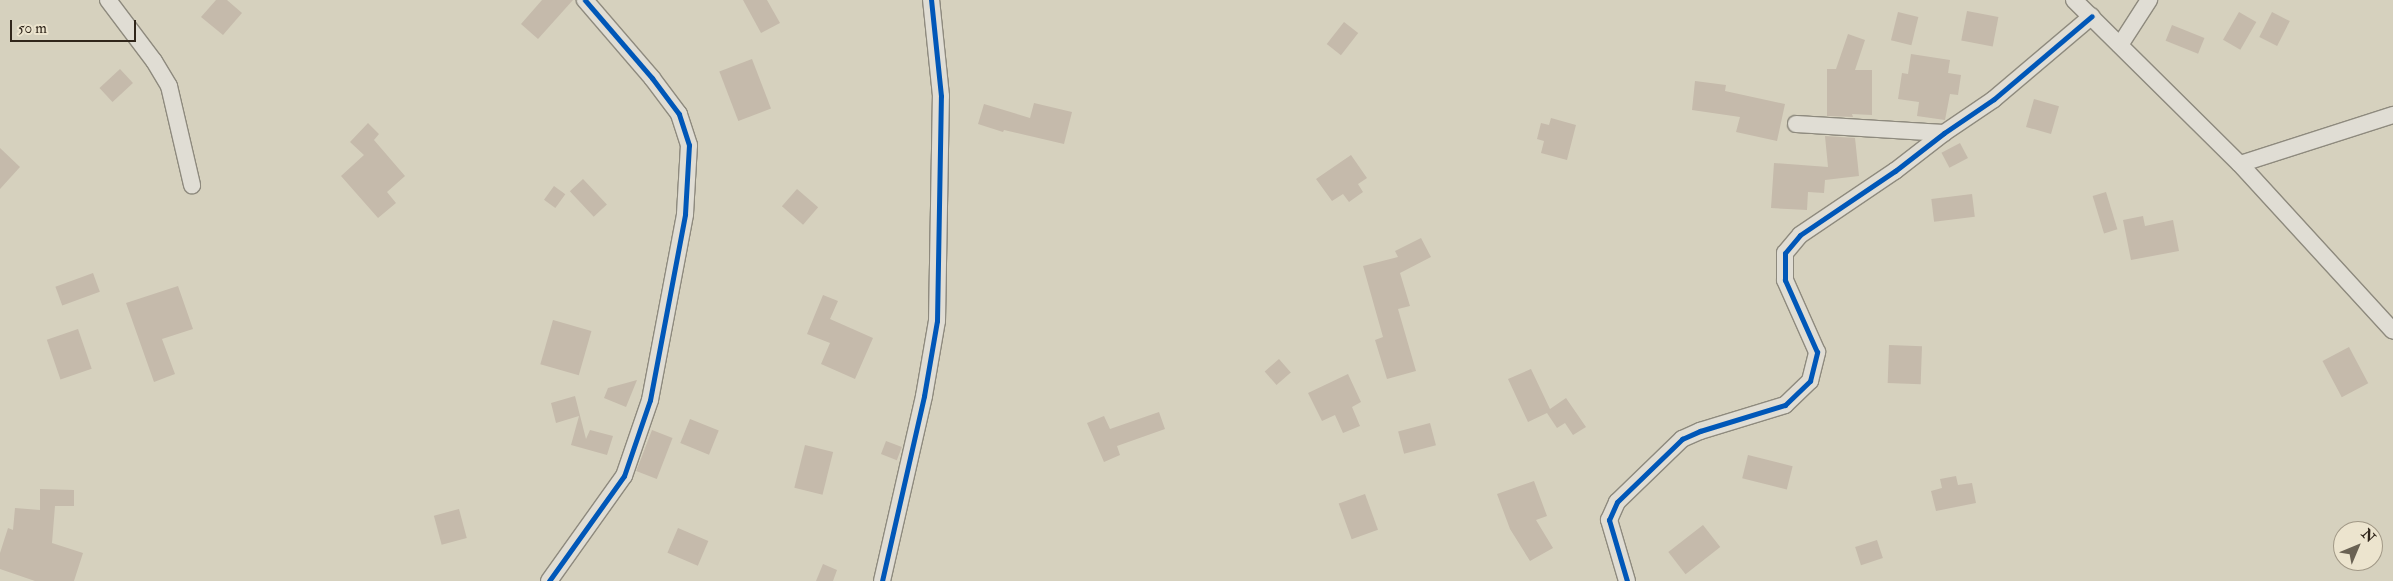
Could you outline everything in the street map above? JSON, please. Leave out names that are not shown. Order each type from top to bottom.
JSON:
[{"type":"street","points":[[108,0],[149,54],[170,86],[192,184]]},
{"type":"street","points":[[549,581],[624,476],[650,400],[685,214],[689,145],[679,114],[652,78],[584,0]]},
{"type":"street","points":[[882,581],[924,396],[937,321],[940,96],[932,0]]},
{"type":"street","points":[[2074,0],[2240,164],[2393,331]]},
{"type":"street","points":[[2120,45],[2149,0]]},
{"type":"street","points":[[1627,581],[1609,520],[1617,502],[1682,438],[1700,430],[1786,405],[1810,381],[1817,352],[1785,280],[1785,253],[1800,235],[1895,172],[1944,133],[1994,99],[2092,16]]},
{"type":"street","points":[[2240,164],[2393,115]]},
{"type":"street","points":[[1796,124],[1944,133]]},
{"type":"building","points":[[216,0],[227,0],[242,13],[223,35],[201,17]]},
{"type":"building","points":[[542,0],[573,0],[538,39],[521,24]]},
{"type":"building","points":[[743,0],[767,0],[780,23],[761,33]]},
{"type":"building","points":[[1967,11],[1998,17],[1993,47],[1961,40]]},
{"type":"building","points":[[1898,12],[1918,17],[1911,45],[1891,40]]},
{"type":"building","points":[[2239,12],[2256,22],[2240,50],[2223,40]]},
{"type":"building","points":[[2272,12],[2290,21],[2277,46],[2259,37]]},
{"type":"building","points":[[1344,22],[1358,33],[1341,55],[1327,44]]},
{"type":"building","points":[[2172,25],[2204,38],[2198,54],[2166,41]]},
{"type":"building","points":[[1848,34],[1865,40],[1855,70],[1872,70],[1872,115],[1852,114],[1853,117],[1827,116],[1827,69],[1836,69]]},
{"type":"building","points":[[1911,54],[1950,60],[1948,73],[1961,75],[1958,95],[1950,94],[1945,120],[1917,116],[1919,102],[1898,99],[1902,73],[1908,74]]},
{"type":"building","points":[[752,59],[771,108],[738,121],[719,72]]},
{"type":"building","points":[[120,69],[133,83],[112,102],[100,88]]},
{"type":"building","points":[[1695,81],[1726,85],[1725,91],[1785,104],[1777,141],[1736,132],[1740,117],[1692,110]]},
{"type":"building","points":[[2034,99],[2059,106],[2051,134],[2026,127]]},
{"type":"building","points":[[1034,103],[1072,112],[1064,144],[1004,130],[1003,132],[978,124],[984,104],[1030,118]]},
{"type":"building","points":[[1551,118],[1576,125],[1567,160],[1541,153],[1544,141],[1537,139],[1541,123],[1549,125]]},
{"type":"building","points":[[368,123],[379,134],[374,140],[405,176],[387,192],[396,203],[378,218],[341,176],[364,155],[350,142]]},
{"type":"building","points":[[1825,136],[1855,138],[1859,176],[1825,180],[1824,193],[1808,192],[1807,210],[1771,208],[1774,163],[1828,167]]},
{"type":"building","points":[[1960,143],[1968,158],[1949,168],[1941,153]]},
{"type":"building","points":[[0,148],[20,167],[0,189]]},
{"type":"building","points":[[1351,155],[1367,178],[1358,184],[1363,192],[1349,202],[1343,194],[1332,201],[1316,179]]},
{"type":"building","points":[[583,179],[607,205],[594,217],[570,191]]},
{"type":"building","points":[[554,186],[565,194],[555,208],[544,200]]},
{"type":"building","points":[[797,189],[818,207],[803,225],[782,206]]},
{"type":"building","points":[[2106,192],[2117,229],[2104,233],[2093,196]]},
{"type":"building","points":[[1972,194],[1975,217],[1934,222],[1931,199]]},
{"type":"building","points":[[2143,216],[2145,226],[2173,220],[2179,251],[2131,260],[2123,220]]},
{"type":"building","points":[[1421,238],[1431,257],[1400,273],[1410,306],[1398,309],[1416,371],[1387,379],[1375,340],[1383,337],[1363,266],[1398,257],[1395,251]]},
{"type":"building","points":[[93,273],[100,292],[62,305],[55,287]]},
{"type":"building","points":[[178,286],[193,329],[162,339],[175,374],[154,382],[126,303]]},
{"type":"building","points":[[823,295],[838,301],[830,319],[873,338],[855,379],[821,364],[830,343],[807,334]]},
{"type":"building","points":[[553,320],[591,331],[579,375],[540,364]]},
{"type":"building","points":[[78,329],[92,369],[60,379],[47,340]]},
{"type":"building","points":[[1889,345],[1922,346],[1921,384],[1888,383]]},
{"type":"building","points":[[2349,347],[2368,383],[2342,397],[2323,361]]},
{"type":"building","points":[[1279,359],[1291,373],[1276,385],[1265,371]]},
{"type":"building","points":[[1531,369],[1550,409],[1566,398],[1586,427],[1573,435],[1565,423],[1557,428],[1547,413],[1528,422],[1508,379]]},
{"type":"building","points":[[1348,374],[1361,402],[1352,407],[1360,426],[1343,433],[1335,415],[1322,421],[1308,393]]},
{"type":"building","points":[[637,380],[626,407],[604,398],[608,388]]},
{"type":"building","points":[[575,396],[586,439],[590,430],[613,436],[607,455],[571,445],[579,416],[556,423],[551,403]]},
{"type":"building","points":[[1159,412],[1165,429],[1117,446],[1120,455],[1104,462],[1087,423],[1104,416],[1110,429]]},
{"type":"building","points":[[690,419],[719,431],[709,455],[680,443]]},
{"type":"building","points":[[1430,423],[1436,445],[1404,454],[1398,432]]},
{"type":"building","points":[[652,430],[673,438],[657,479],[636,471]]},
{"type":"building","points":[[886,441],[902,447],[897,460],[881,454]]},
{"type":"building","points":[[805,445],[833,452],[822,495],[794,488]]},
{"type":"building","points":[[1748,455],[1793,466],[1787,489],[1742,478]]},
{"type":"building","points":[[1956,476],[1958,485],[1972,483],[1976,503],[1936,511],[1931,491],[1942,488],[1940,479]]},
{"type":"building","points":[[1534,481],[1547,516],[1536,520],[1553,548],[1530,561],[1510,529],[1497,494]]},
{"type":"building","points":[[40,489],[74,490],[74,506],[55,506],[52,543],[83,553],[74,581],[35,581],[0,569],[0,553],[8,528],[13,530],[15,508],[40,510]]},
{"type":"building","points":[[1365,494],[1378,530],[1352,539],[1339,504]]},
{"type":"building","points":[[459,509],[467,538],[442,545],[434,516]]},
{"type":"building","points":[[1703,525],[1720,547],[1686,574],[1668,552]]},
{"type":"building","points":[[678,528],[708,541],[698,566],[667,553]]},
{"type":"building","points":[[1877,540],[1883,558],[1861,565],[1855,547]]},
{"type":"building","points":[[823,564],[837,570],[833,581],[816,581]]},
{"type":"cycle path","points":[[549,581],[624,476],[650,400],[685,214],[689,145],[679,114],[652,78],[585,0]]},
{"type":"cycle path","points":[[882,581],[924,396],[937,321],[941,96],[931,0]]},
{"type":"cycle path","points":[[1627,581],[1609,520],[1617,502],[1682,439],[1700,431],[1785,405],[1810,381],[1817,352],[1785,280],[1785,253],[1800,235],[1895,171],[1944,133],[1994,99],[2092,16]]}]
